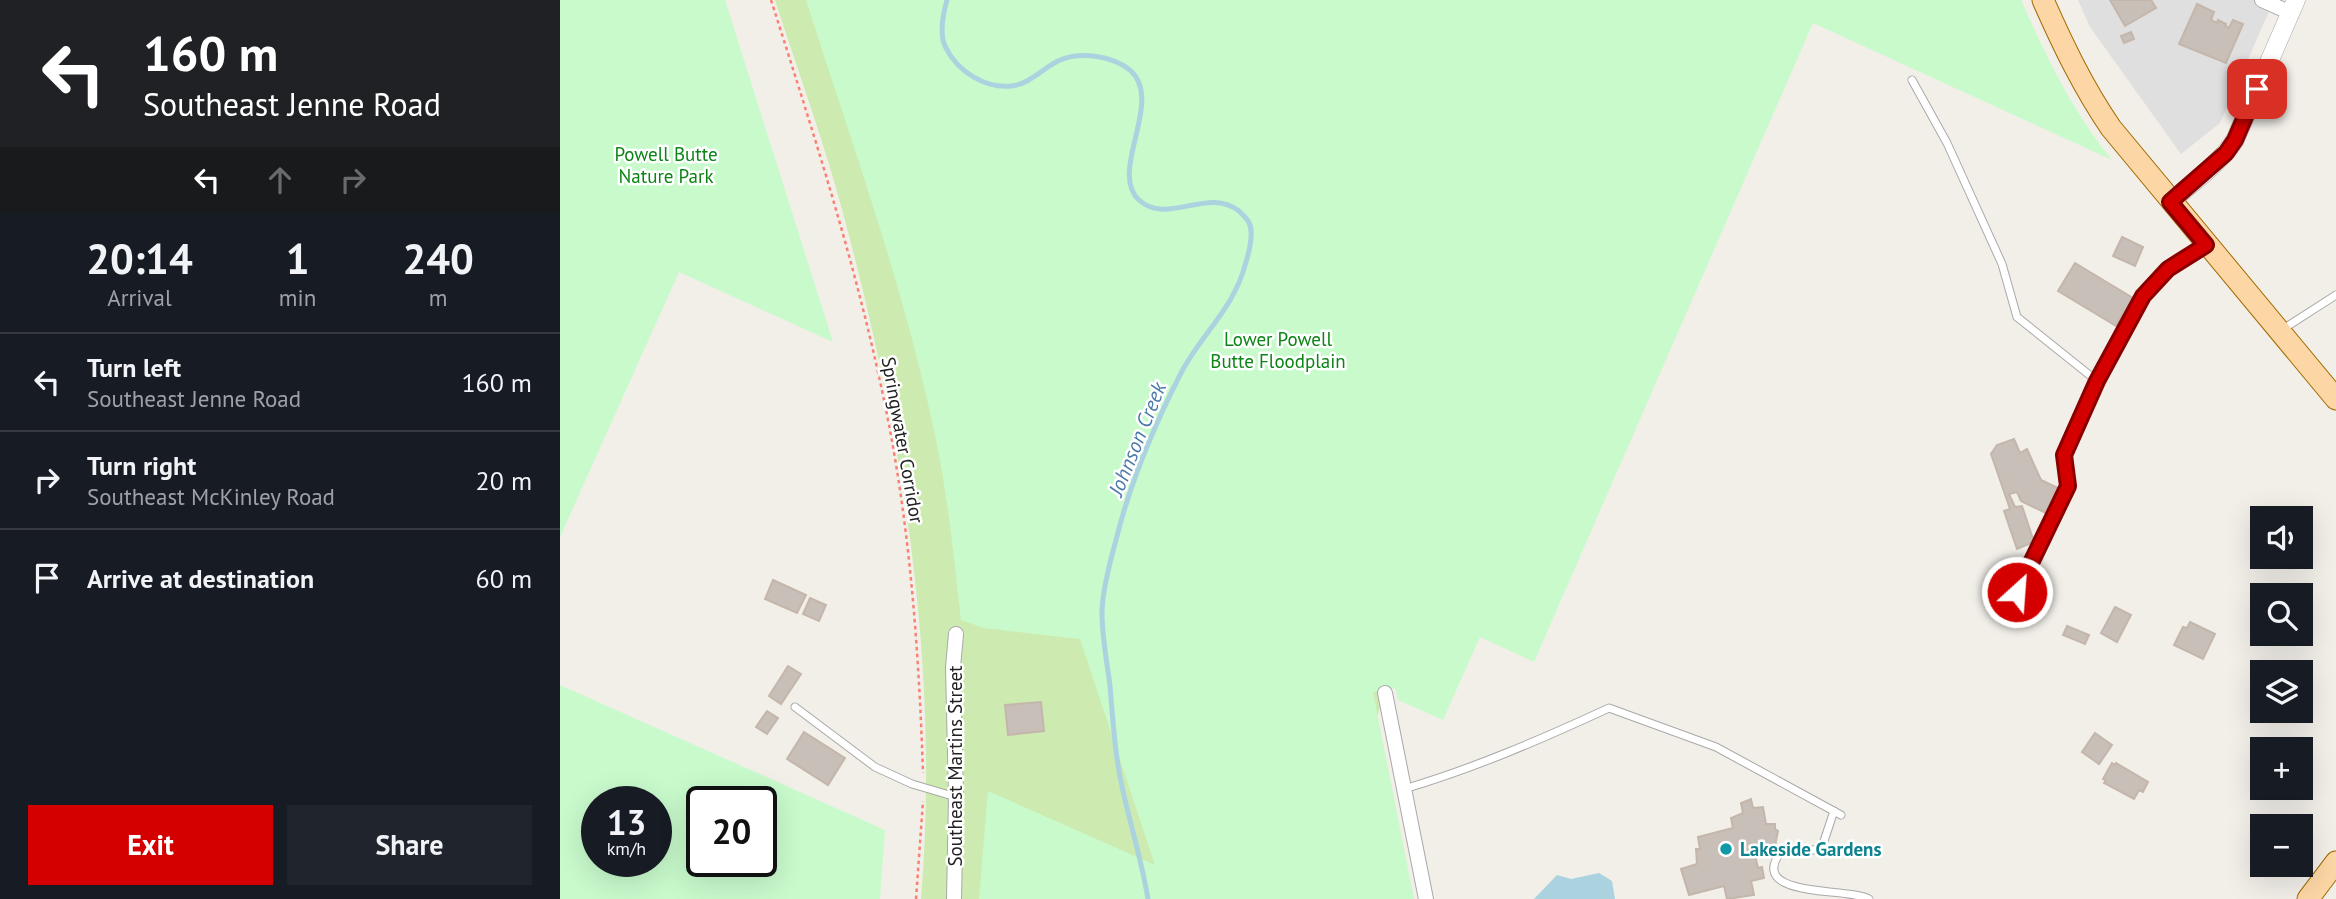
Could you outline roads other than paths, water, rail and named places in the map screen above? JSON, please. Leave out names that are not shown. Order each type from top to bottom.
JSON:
[{"type":"main road","points":[[2043,0],[2090,97],[2110,128],[2336,399]]},
{"type":"main road","points":[[2308,899],[2336,862]]},
{"type":"street","points":[[2170,202],[2226,153],[2235,140],[2293,6],[2262,0]]},
{"type":"street","name":"Southeast Martins Street","points":[[954,899],[956,797],[953,667],[956,634]]},
{"type":"street","points":[[1385,692],[1426,899]]},
{"type":"lane","points":[[1912,80],[1947,143],[2002,264],[2017,317],[2097,381]]},
{"type":"lane","points":[[2017,592],[2068,486],[2064,455],[2097,381],[2143,296],[2168,269],[2206,245]]},
{"type":"lane","points":[[2279,331],[2336,295]]},
{"type":"lane","points":[[795,708],[875,767],[923,788],[956,797]]},
{"type":"lane","points":[[1404,789],[1447,776],[1541,739],[1609,708],[1716,747],[1838,813],[1822,847],[1810,851],[1783,849],[1777,856],[1774,872],[1779,881],[1790,888],[1864,896],[1869,899]]},
{"type":"water","points":[[1599,873],[1612,881],[1615,899],[1534,899],[1557,875],[1571,879]]},
{"type":"waterway","name":"Johnson Creek","points":[[947,0],[942,31],[946,48],[965,71],[983,82],[1002,86],[1019,85],[1060,60],[1078,56],[1097,56],[1116,62],[1131,71],[1140,84],[1142,100],[1129,172],[1131,188],[1139,200],[1150,207],[1162,209],[1201,203],[1227,204],[1239,211],[1251,228],[1248,254],[1234,294],[1181,373],[1144,454],[1128,497],[1103,596],[1103,631],[1118,765],[1148,899]]},
{"type":"place","name":"Lakeside Gardens","points":[[1726,849]]},
{"type":"park label","name":"Powell Butte Nature Park","points":[[666,165]]},
{"type":"park label","name":"Lower Powell Butte Floodplain","points":[[1278,350]]}]
